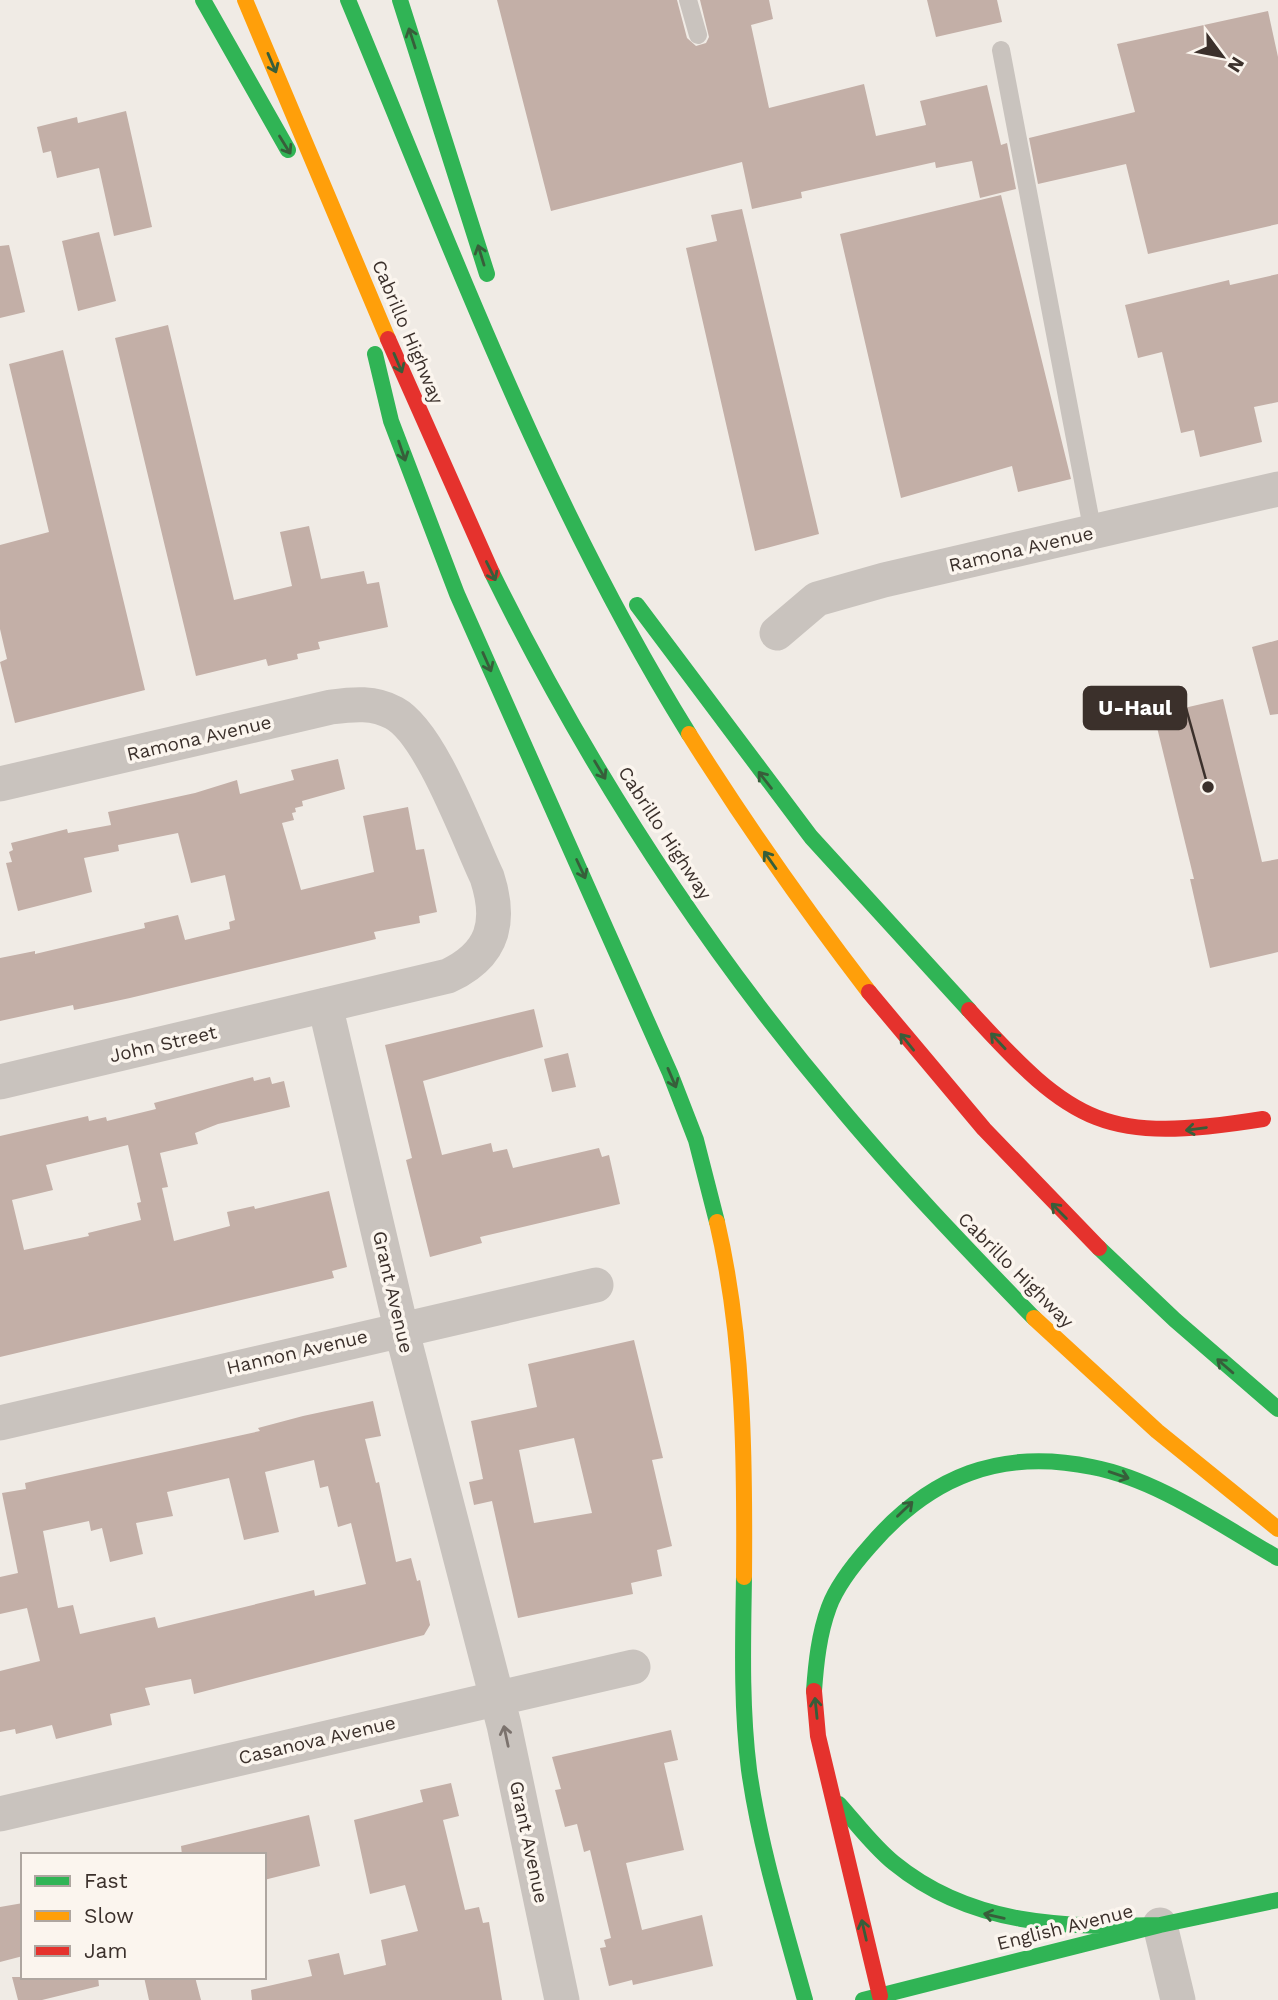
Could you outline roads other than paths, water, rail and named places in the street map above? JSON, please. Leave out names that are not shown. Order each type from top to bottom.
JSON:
[{"type":"main road","points":[[203,0],[267,116],[342,231]]},
{"type":"main road","name":"Cabrillo Highway","points":[[245,0],[469,525],[523,634],[619,803],[726,962],[843,1113],[969,1254],[1107,1388],[1278,1530]]},
{"type":"main road","points":[[348,0],[570,519],[629,632],[700,754],[796,898],[873,1001],[957,1100],[1043,1194],[1135,1286],[1278,1409]]},
{"type":"main road","points":[[400,0],[493,295]]},
{"type":"main road","points":[[367,289],[378,373],[417,493],[457,594],[680,1094],[701,1157],[733,1304],[739,1375],[743,1445],[746,1737],[755,1804],[805,2000]]},
{"type":"main road","points":[[505,333],[543,461]]},
{"type":"main road","points":[[570,519],[684,667],[752,763],[811,837],[997,1040],[1051,1092],[1091,1116],[1139,1130],[1176,1132],[1271,1118]]},
{"type":"main road","points":[[880,1996],[835,1799],[821,1750],[814,1700],[821,1632],[829,1606],[843,1581],[877,1537],[918,1497],[967,1473],[1003,1463],[1056,1461],[1096,1467],[1131,1479],[1278,1558]]},
{"type":"main road","points":[[835,1799],[895,1864],[950,1900],[981,1913],[1049,1926],[1095,1928],[1160,1925]]},
{"type":"main road","name":"English Avenue","points":[[863,2000],[1160,1925],[1275,1899]]},
{"type":"street","name":"Ramona Avenue","points":[[776,634],[817,599],[884,580],[1278,489]]},
{"type":"street","name":"Ramona Avenue","points":[[0,784],[331,707],[356,703],[397,715],[426,747],[487,877],[493,896],[492,932],[477,958],[448,976],[325,1005]]},
{"type":"street","name":"John Street","points":[[0,1082],[325,1005]]},
{"type":"street","name":"Grant Avenue","points":[[325,1005],[401,1328],[514,1776],[562,2000]]},
{"type":"street","name":"Hannon Avenue","points":[[0,1423],[596,1285]]},
{"type":"street","name":"Casanova Avenue","points":[[0,1814],[633,1667]]},
{"type":"street","points":[[1160,1925],[1178,2000]]},
{"type":"lane","points":[[688,0],[698,35]]},
{"type":"lane","points":[[1001,50],[1093,533]]},
{"type":"place","name":"U-Haul","points":[[1208,787]]}]
